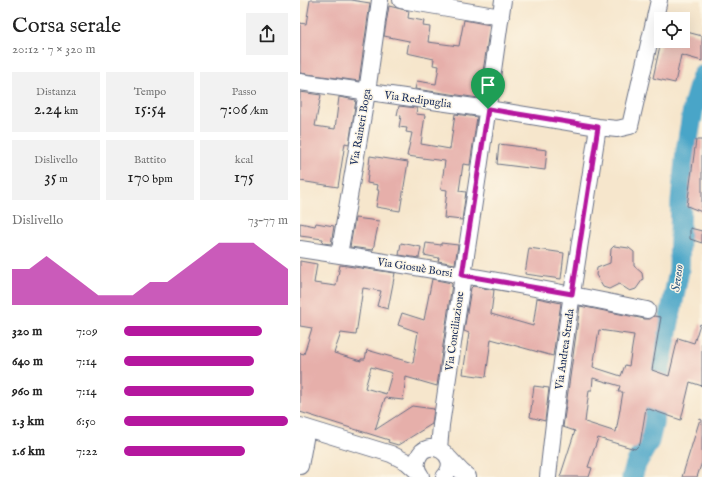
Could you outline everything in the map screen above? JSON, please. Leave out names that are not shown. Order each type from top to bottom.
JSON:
[{"type":"street","name":"Via Raineri Boga","points":[[339,255],[367,92],[380,0]]},
{"type":"street","points":[[401,0],[501,17]]},
{"type":"street","name":"Via Conciliazione","points":[[444,477],[449,468],[444,453],[441,424],[503,0]]},
{"type":"street","name":"Via Redipuglia","points":[[300,82],[617,129],[630,126],[659,0]]},
{"type":"street","name":"Via Andrea Strada","points":[[548,477],[553,426],[598,127]]},
{"type":"street","name":"Via Giosuè Borsi","points":[[300,249],[572,294],[647,310]]},
{"type":"street","points":[[300,466],[304,427],[391,454],[407,462],[420,474]]},
{"type":"street","points":[[391,454],[423,451],[434,448],[444,453],[468,477]]},
{"type":"street","points":[[420,474],[417,460],[423,451]]},
{"type":"building","points":[[310,0],[351,0],[370,3],[359,81],[300,73],[300,23],[306,24]]},
{"type":"building","points":[[389,6],[409,11],[408,18],[424,21],[423,26],[430,27],[428,42],[459,46],[464,20],[490,25],[479,98],[415,89],[417,81],[436,84],[439,66],[433,65],[434,59],[407,53],[409,41],[384,36]]},
{"type":"building","points":[[690,33],[702,36],[702,61],[681,55],[675,83],[653,78],[659,48],[690,48]]},
{"type":"building","points":[[300,92],[321,95],[315,126],[335,129],[339,97],[356,100],[349,144],[345,143],[338,187],[300,181]]},
{"type":"building","points":[[399,106],[417,108],[416,114],[425,115],[421,144],[450,149],[455,114],[477,117],[470,165],[463,164],[459,191],[466,192],[462,220],[444,218],[447,190],[441,189],[445,161],[407,156],[412,133],[406,132],[407,128],[399,127],[401,116],[397,115]]},
{"type":"building","points":[[696,140],[702,140],[702,212],[687,206]]},
{"type":"building","points":[[499,144],[547,150],[545,170],[497,164]]},
{"type":"building","points":[[370,156],[408,162],[400,211],[376,207],[379,190],[377,190],[378,185],[367,183]]},
{"type":"building","points":[[355,218],[379,221],[373,250],[350,247]]},
{"type":"building","points":[[300,223],[315,226],[316,223],[334,226],[331,244],[322,243],[323,239],[300,236]]},
{"type":"building","points":[[690,228],[702,231],[702,243],[690,239]]},
{"type":"building","points":[[401,243],[421,247],[419,258],[399,255]]},
{"type":"building","points":[[426,243],[458,245],[455,264],[438,261],[439,258],[424,255]]},
{"type":"building","points":[[614,246],[629,248],[634,252],[634,266],[642,273],[643,279],[636,289],[630,291],[619,284],[609,289],[603,287],[596,275],[597,268],[610,263],[611,249]]},
{"type":"building","points":[[529,248],[564,253],[561,279],[525,274]]},
{"type":"building","points":[[300,261],[317,264],[314,283],[336,286],[340,265],[395,273],[388,309],[377,306],[381,291],[363,288],[356,335],[341,333],[334,353],[361,361],[361,359],[365,359],[367,350],[413,363],[418,332],[398,325],[402,313],[424,320],[432,279],[451,283],[437,386],[406,377],[403,400],[385,398],[375,430],[412,406],[434,409],[432,424],[398,445],[388,442],[389,440],[300,412],[300,353],[304,354],[312,328],[300,326]],"holes":[[[371,367],[392,373],[386,394],[365,388]]]},
{"type":"building","points":[[473,286],[494,290],[491,314],[533,326],[537,298],[561,303],[553,356],[491,339],[486,377],[463,374],[469,333],[464,331],[471,288]]},
{"type":"building","points":[[580,306],[645,319],[650,319],[654,316],[661,317],[652,370],[669,376],[678,338],[694,343],[700,324],[702,325],[702,386],[690,382],[681,420],[646,408],[640,444],[635,449],[598,438],[588,467],[592,468],[589,477],[560,477],[575,431],[563,427]],"holes":[[[599,330],[634,335],[629,366],[625,365],[621,376],[593,367]],[[593,378],[620,386],[618,392],[623,392],[616,432],[585,422],[589,390],[592,390]]]},
{"type":"building","points":[[534,386],[549,388],[545,421],[530,417]]},
{"type":"building","points":[[700,419],[702,420],[702,462],[697,477],[682,477]]},
{"type":"waterway","name":"Seveso","points":[[632,477],[636,464],[649,441],[653,424],[660,368],[679,270],[681,201],[686,151],[694,103],[702,76]]},
{"type":"route","points":[[488,109],[598,127],[572,294],[462,275],[488,109]]}]
